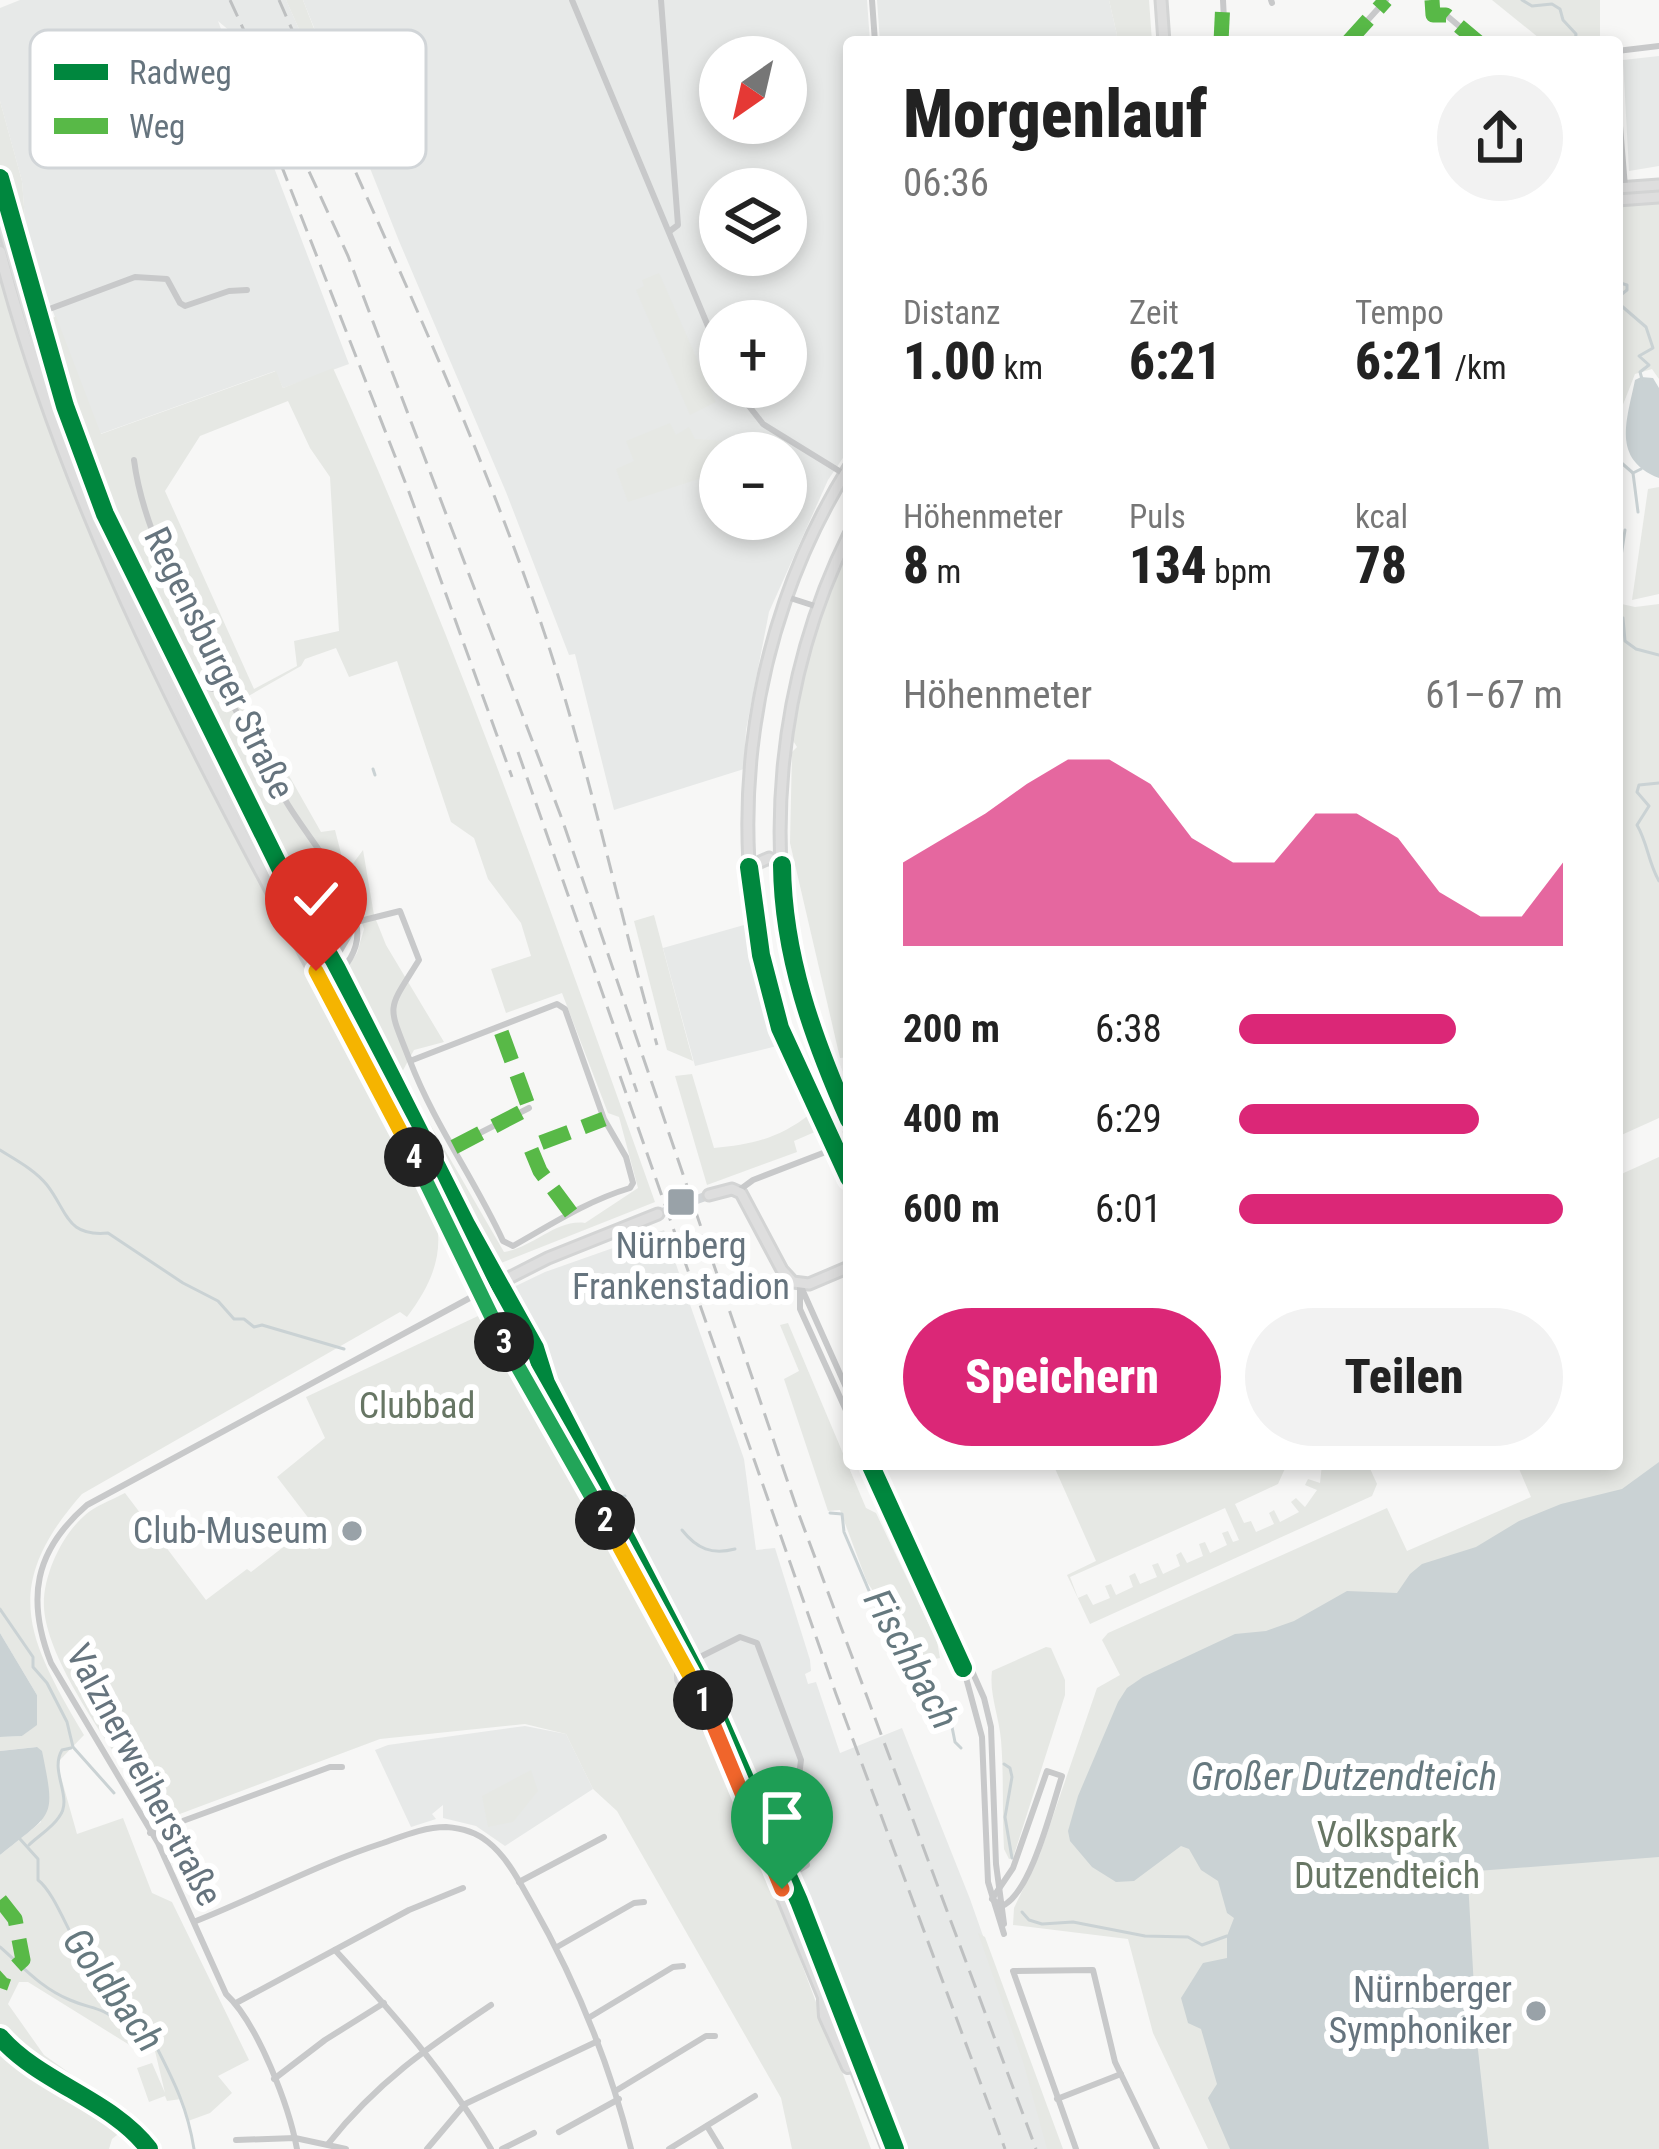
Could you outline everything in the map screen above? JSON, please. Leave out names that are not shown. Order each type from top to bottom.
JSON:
[{"type":"main road","points":[[1161,0],[1164,36]]},
{"type":"main road","points":[[1623,193],[1659,185]]},
{"type":"main road","points":[[1623,194],[1659,197]]},
{"type":"main road","name":"Regensburger Straße","points":[[0,214],[24,319],[77,490],[162,677],[484,1290]]},
{"type":"main road","name":"Regensburger Straße","points":[[0,253],[99,523],[428,1182],[693,1679],[834,2012],[883,2149]]},
{"type":"main road","points":[[843,482],[810,539],[769,656],[754,728],[749,791],[749,867],[774,1009],[790,1054],[843,1164]]},
{"type":"main road","points":[[843,548],[818,607],[798,675],[782,785],[786,923],[803,1001],[843,1105]]},
{"type":"main road","points":[[162,677],[177,681]]},
{"type":"main road","points":[[749,867],[770,858],[782,865]]},
{"type":"main road","points":[[709,1195],[738,1191],[782,1270],[800,1286],[843,1269]]},
{"type":"main road","points":[[484,1290],[548,1258],[658,1214]]},
{"type":"street","points":[[572,0],[699,303]]},
{"type":"street","points":[[661,0],[678,225],[670,231]]},
{"type":"street","points":[[872,0],[875,36]]},
{"type":"street","points":[[1223,0],[1224,20]]},
{"type":"street","points":[[1353,36],[1386,0]]},
{"type":"street","points":[[1432,0],[1433,15],[1446,15],[1471,36]]},
{"type":"street","points":[[1623,50],[1659,46]]},
{"type":"street","points":[[658,203],[676,197]]},
{"type":"street","points":[[24,319],[135,277],[167,279],[185,306],[247,290]]},
{"type":"street","points":[[750,408],[763,424],[843,470]]},
{"type":"street","name":"Regensburger Straße","points":[[134,460],[139,499],[227,692],[287,803],[348,900],[356,922]]},
{"type":"street","points":[[787,597],[818,607]]},
{"type":"street","points":[[177,681],[227,692]]},
{"type":"street","points":[[322,975],[356,922],[400,911],[419,960],[391,1012],[410,1061],[432,1112],[457,1145],[502,1241],[513,1246],[557,1224],[588,1201],[633,1184],[565,1009],[557,1004],[410,1061]]},
{"type":"street","points":[[322,975],[352,955],[356,922]]},
{"type":"street","points":[[468,1138],[529,1108]]},
{"type":"street","points":[[738,1191],[753,1180],[843,1144]]},
{"type":"street","points":[[800,1286],[843,1381]]},
{"type":"street","points":[[800,1286],[800,1309],[843,1404]]},
{"type":"street","name":"Valznerweiherstraße","points":[[297,2149],[274,2080],[236,2003],[226,1994],[196,1921],[118,1769],[51,1663],[39,1632],[38,1588],[49,1550],[66,1523],[114,1488],[484,1290]]},
{"type":"street","points":[[873,1470],[976,1708],[982,1737],[984,1853],[1004,1934],[1002,1906],[996,1896],[994,1768],[984,1698],[883,1470]]},
{"type":"street","points":[[682,1666],[740,1637],[757,1643],[801,1760],[798,1785],[788,1796],[807,1864],[782,1889]]},
{"type":"street","points":[[150,1834],[330,1767],[342,1767]]},
{"type":"street","points":[[996,1896],[1013,1868],[1047,1771],[1062,1776],[1027,1873],[1013,1899],[1002,1906]]},
{"type":"street","points":[[794,1811],[807,1801],[798,1785]]},
{"type":"street","points":[[196,1921],[343,1856],[434,1828],[474,1833],[491,1843],[557,1947],[590,2017],[618,2095],[631,2149]]},
{"type":"street","points":[[519,1882],[604,1837]]},
{"type":"street","points":[[996,1864],[1013,1868]]},
{"type":"street","points":[[236,2003],[413,1908],[463,1888]]},
{"type":"street","points":[[557,1947],[634,1903],[644,1902]]},
{"type":"street","points":[[334,1949],[424,2049],[491,2149]]},
{"type":"street","points":[[590,2017],[683,1966]]},
{"type":"street","points":[[1076,2149],[1012,1971],[1093,1970],[1120,2074],[1157,2149]]},
{"type":"street","points":[[274,2080],[384,2003]]},
{"type":"street","points":[[328,2144],[364,2100],[424,2049],[491,2005]]},
{"type":"street","points":[[559,2132],[706,2036],[716,2036]]},
{"type":"street","points":[[428,2149],[465,2104],[598,2042]]},
{"type":"street","points":[[1058,2099],[1120,2074]]},
{"type":"street","points":[[670,2149],[755,2096]]},
{"type":"street","points":[[707,2126],[721,2149]]},
{"type":"street","points":[[502,2149],[534,2133]]},
{"type":"street","points":[[236,2140],[295,2138],[346,2149]]},
{"type":"shaded area","points":[[20,0],[286,0],[299,30],[229,30],[218,21],[221,30],[30,30],[30,168],[274,168],[349,364],[283,388],[275,371],[100,434],[26,233],[22,181],[0,101],[0,8]]},
{"type":"shaded area","points":[[303,0],[867,0],[870,36],[843,36],[843,458],[807,527],[807,432],[699,432],[699,540],[801,540],[769,612],[746,730],[744,769],[614,810],[575,654],[569,655],[370,168],[426,168],[426,30],[315,30]]},
{"type":"shaded area","points":[[877,0],[1109,0],[1117,35],[1116,36],[880,36]]},
{"type":"shaded area","points":[[1659,56],[1659,166],[1629,171],[1623,60]]},
{"type":"shaded area","points":[[744,925],[777,1046],[695,1066],[663,948]]},
{"type":"shaded area","points":[[664,1230],[744,1459],[756,1550],[775,1548],[810,1660],[811,1671],[805,1674],[808,1684],[816,1682],[840,1753],[902,1728],[970,1899],[1030,2069],[1052,2149],[897,2149],[787,1868],[731,1742],[501,1293],[545,1272]]},
{"type":"shaded area","points":[[525,1726],[566,1734],[593,1789],[505,1846],[476,1826],[443,1818],[443,1805],[432,1814],[436,1819],[411,1827],[375,1750]]},
{"type":"green space","points":[[286,0],[303,0],[315,30],[299,30]]},
{"type":"green space","points":[[1109,0],[1149,0],[1152,36],[1117,35]]},
{"type":"green space","points":[[1492,0],[1600,0],[1600,36],[1537,36]]},
{"type":"green space","points":[[0,101],[22,181],[26,232],[35,265],[28,276],[35,305],[0,202]]},
{"type":"green space","points":[[1659,203],[1659,379],[1652,369],[1635,374],[1623,405],[1623,206]]},
{"type":"green space","points":[[0,264],[74,490],[153,666],[432,1204],[438,1235],[431,1277],[407,1317],[400,1312],[82,1494],[40,1557],[31,1613],[37,1641],[84,1735],[57,1763],[77,1834],[123,1818],[152,1893],[172,1902],[249,2060],[218,2076],[232,2093],[210,2113],[188,2121],[181,2099],[167,2101],[165,2096],[149,2102],[137,2068],[152,2063],[165,2093],[155,2051],[148,2042],[136,2049],[28,1982],[19,1982],[8,2004],[44,2055],[136,2120],[112,2139],[109,2149],[0,2149],[0,1855],[41,1822],[36,1747],[0,1751],[0,1737],[22,1736],[37,1724],[37,1695],[0,1633]]},
{"type":"green space","points":[[659,273],[699,364],[699,408],[704,408],[690,415],[636,290],[644,286],[642,280]]},
{"type":"green space","points":[[56,316],[101,434],[276,371],[283,388],[333,368],[463,678],[655,1202],[501,1263],[492,1262],[458,1204],[452,1207],[359,1018],[339,987],[364,929],[359,914],[330,955],[320,953],[204,732],[109,535],[61,411],[57,392],[73,425],[45,323]],"holes":[[[288,401],[330,477],[339,631],[294,641],[297,666],[254,689],[165,491],[200,436]],[[336,648],[349,677],[397,661],[451,822],[474,838],[488,879],[521,923],[531,956],[491,969],[506,1013],[562,993],[608,1113],[619,1117],[638,1188],[585,1223],[564,1225],[515,1249],[504,1252],[401,1074],[414,1050],[444,1042],[386,945],[374,915],[363,850],[346,873],[335,830],[321,832],[245,698],[301,666],[305,659]]]},
{"type":"green space","points":[[670,423],[676,435],[689,427],[699,439],[699,479],[628,502],[616,469],[634,461],[626,441]]},
{"type":"green space","points":[[1659,487],[1659,594],[1632,600],[1648,489]]},
{"type":"green space","points":[[843,561],[840,1058],[790,843],[792,752],[797,747],[792,739],[813,642]]},
{"type":"green space","points":[[1623,604],[1659,604],[1659,1118],[1623,1134]]},
{"type":"green space","points":[[654,915],[693,1061],[667,1050],[634,921]]},
{"type":"green space","points":[[692,1074],[714,1148],[765,1139],[810,1114],[817,1131],[794,1141],[797,1152],[707,1185],[675,1076]]},
{"type":"green space","name":"Großer Dutzendteich","points":[[1659,1157],[1659,2149],[1208,2149],[1153,2033],[1128,1939],[1013,1925],[1014,1908],[1040,1854],[1097,1688],[1120,1675],[1102,1640],[1108,1633],[1387,1508],[1407,1551],[1531,1497],[1520,1470],[1623,1470],[1623,1173]]},
{"type":"green space","name":"Clubbad","points":[[478,1316],[564,1459],[709,1736],[765,1866],[871,2149],[792,2149],[781,2098],[617,1811],[593,1789],[566,1734],[525,1724],[380,1739],[161,1821],[91,1718],[59,1660],[44,1608],[46,1584],[61,1546],[88,1512],[125,1493],[206,1600],[313,1524],[277,1477],[325,1438],[306,1397]]},
{"type":"green space","points":[[788,1323],[843,1453],[843,1470],[850,1470],[866,1508],[876,1513],[937,1641],[940,1658],[915,1663],[893,1639],[886,1610],[867,1582],[840,1510],[828,1511],[784,1379],[799,1371],[780,1325]]},
{"type":"green space","points":[[1056,1470],[1284,1470],[1278,1484],[1235,1504],[1244,1523],[1251,1521],[1256,1532],[1274,1524],[1269,1513],[1274,1510],[1280,1522],[1299,1512],[1291,1502],[1296,1498],[1305,1507],[1317,1490],[1305,1485],[1308,1479],[1320,1483],[1321,1470],[1371,1470],[1377,1484],[1372,1496],[1090,1624],[1067,1575],[1096,1561]],"holes":[[[1225,1508],[1239,1540],[1233,1542],[1228,1531],[1222,1533],[1227,1545],[1210,1553],[1205,1542],[1199,1544],[1203,1556],[1187,1563],[1181,1552],[1176,1555],[1180,1566],[1163,1574],[1158,1563],[1152,1565],[1157,1577],[1140,1584],[1135,1573],[1129,1576],[1133,1587],[1116,1595],[1111,1584],[1105,1586],[1110,1598],[1093,1605],[1087,1594],[1078,1598],[1070,1577]]]},
{"type":"green space","points":[[1051,1648],[1065,1680],[1065,1695],[1009,1859],[1004,1849],[1001,1740],[992,1671]]},
{"type":"green space","points":[[531,1770],[538,1791],[513,1822],[488,1827],[482,1796]]},
{"type":"green space","points":[[978,1933],[985,1937],[1063,2149],[1047,2149],[1024,2065]]},
{"type":"water","points":[[1653,378],[1659,388],[1659,478],[1644,470],[1628,449],[1629,410],[1635,380]]},
{"type":"water","name":"Großer Dutzendteich","points":[[1659,1462],[1659,1857],[1477,1871],[1468,1881],[1489,2149],[1230,2149],[1208,2098],[1217,2084],[1201,2029],[1188,2023],[1181,1998],[1203,1963],[1227,1958],[1227,1936],[1234,1918],[1227,1913],[1218,1881],[1201,1870],[1189,1849],[1181,1846],[1134,1881],[1116,1882],[1092,1867],[1070,1841],[1068,1831],[1078,1796],[1118,1702],[1143,1677],[1235,1634],[1266,1631],[1294,1621],[1347,1591],[1397,1593],[1422,1564],[1476,1547],[1519,1521],[1561,1504],[1622,1489]]},
{"type":"water","points":[[0,1633],[37,1695],[37,1725],[22,1736],[0,1737]]},
{"type":"water","points":[[37,1747],[42,1751],[49,1790],[46,1812],[0,1855],[0,1751]]},
{"type":"waterway","points":[[1522,0],[1560,9],[1576,36]]},
{"type":"waterway","points":[[1623,284],[1627,285],[1623,293]]},
{"type":"waterway","points":[[1623,307],[1646,327],[1653,348],[1639,356],[1649,365],[1640,372],[1642,379]]},
{"type":"waterway","points":[[1623,464],[1633,473]]},
{"type":"waterway","points":[[1638,512],[1633,473],[1641,469]]},
{"type":"waterway","points":[[1623,543],[1625,530]]},
{"type":"waterway","points":[[1623,618],[1625,641],[1659,655]]},
{"type":"waterway","points":[[373,769],[375,775]]},
{"type":"waterway","points":[[1659,783],[1639,785],[1637,792],[1649,806],[1637,825],[1659,881]]},
{"type":"waterway","name":"Fischbach","points":[[0,1150],[42,1180],[76,1227],[108,1233],[218,1301],[234,1319],[344,1349]]},
{"type":"waterway","name":"Fischbach","points":[[612,1499],[625,1496]]},
{"type":"waterway","name":"Fischbach","points":[[830,1513],[842,1514],[844,1532],[887,1633],[920,1668],[924,1685],[951,1722],[961,1748]]},
{"type":"waterway","name":"Fischbach","points":[[682,1530],[706,1549],[735,1549]]},
{"type":"waterway","points":[[0,1609],[47,1683],[67,1722],[73,1747],[114,1793]]},
{"type":"waterway","points":[[29,1845],[63,1810],[59,1758],[62,1750],[71,1748]]},
{"type":"waterway","name":"Fischbach","points":[[1004,1764],[1012,1777],[1005,1817],[1012,1858]]},
{"type":"waterway","name":"Goldbach","points":[[20,1839],[38,1859],[38,1880],[81,1952],[114,1985],[127,2015],[151,2036],[183,2104],[194,2149]]},
{"type":"waterway","name":"Fischbach","points":[[1022,1912],[1042,1924],[1073,1922],[1145,1936],[1188,1937],[1202,1945],[1227,1936]]},
{"type":"waterway","points":[[0,1947],[60,1995],[122,2024],[134,2023]]},
{"type":"tunnel","points":[[658,1214],[709,1195]]},
{"type":"railway","points":[[230,0],[244,30]]},
{"type":"railway","points":[[279,0],[292,30]]},
{"type":"railway","points":[[282,168],[409,492],[512,777]]},
{"type":"railway","points":[[307,168],[348,256],[562,819],[798,1512],[1036,2149]]},
{"type":"railway","points":[[353,168],[482,465],[541,623],[657,1045]]},
{"type":"railway","points":[[518,752],[637,1092]]},
{"type":"railway","points":[[620,1076],[836,1694],[1005,2149]]},
{"type":"marked path","points":[[1221,36],[1223,0]]},
{"type":"marked path","points":[[1353,36],[1386,0]]},
{"type":"marked path","points":[[1432,0],[1433,15],[1446,15],[1471,36]]},
{"type":"marked path","points":[[454,1147],[529,1108],[499,1026]]},
{"type":"marked path","points":[[571,1213],[540,1171],[530,1147],[604,1119]]},
{"type":"marked path","points":[[0,1900],[15,1919],[23,1960],[4,1977],[0,1988]]},
{"type":"cycle path","points":[[0,178],[65,406],[105,514],[285,878],[535,1348],[546,1383],[714,1708],[799,1901],[895,2149]]},
{"type":"cycle path","points":[[782,865],[788,932],[802,996],[843,1106]]},
{"type":"cycle path","points":[[749,867],[761,955],[780,1028],[843,1165]]},
{"type":"cycle path","points":[[873,1470],[963,1668]]},
{"type":"cycle path","points":[[0,2037],[35,2067],[116,2117],[149,2149]]},
{"type":"place","name":"Nürnberg Frankenstadion","points":[[681,1202]]},
{"type":"place","name":"Club-Museum","points":[[352,1531]]},
{"type":"place","name":"Nürnberger Symphoniker","points":[[1536,2011]]},
{"type":"route","points":[[316,971],[439,1204],[494,1323],[693,1679],[782,1889]]},
{"type":"park label","name":"Volkspark Dutzendteich","points":[[1387,1856]]}]
